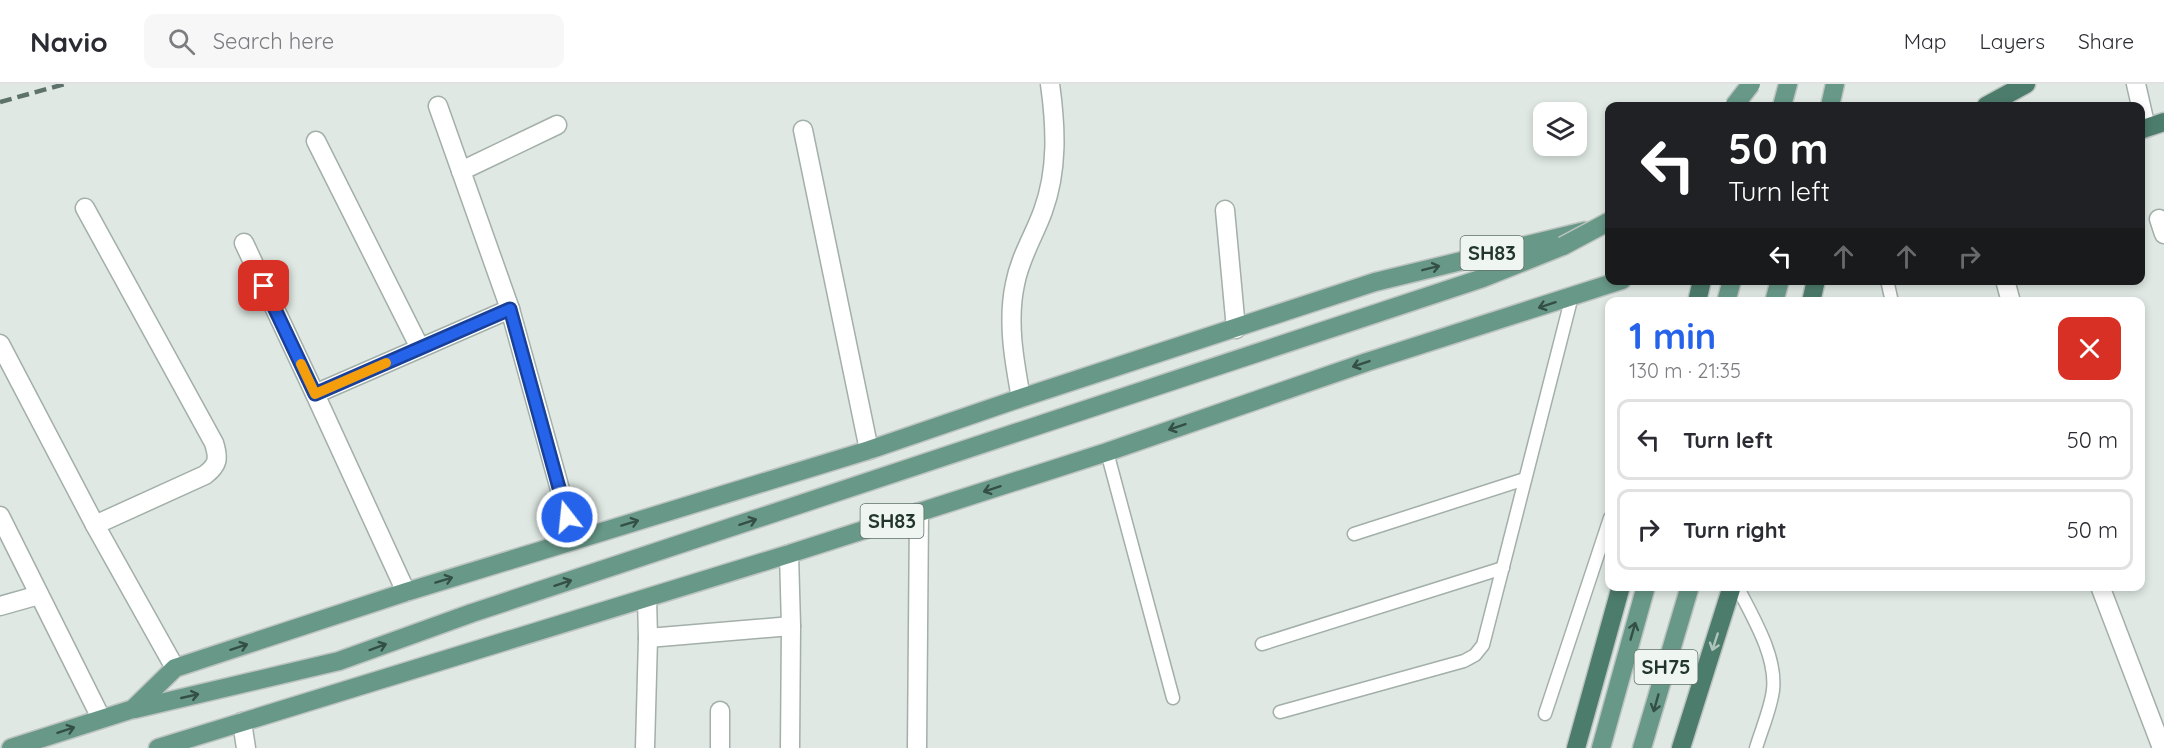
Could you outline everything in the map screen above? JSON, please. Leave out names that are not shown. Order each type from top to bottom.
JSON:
[{"type":"highway","points":[[1993,102],[2026,84]]},
{"type":"highway","points":[[2145,128],[2164,122]]},
{"type":"highway","points":[[1576,748],[1619,591]]},
{"type":"highway","points":[[1681,748],[1732,591]]},
{"type":"main road","points":[[1737,102],[1751,84]]},
{"type":"main road","points":[[1783,102],[1788,84]]},
{"type":"main road","points":[[1831,102],[1835,84]]},
{"type":"main road","name":"SH83","points":[[11,748],[133,709],[175,668],[406,592],[869,450],[1375,282],[1605,224]]},
{"type":"main road","points":[[133,709],[339,661],[472,613],[1483,278],[1563,246],[1605,225]]},
{"type":"main road","name":"SH83","points":[[158,748],[789,554],[1107,452],[1367,362],[1607,285]]},
{"type":"main road","name":"SH75","points":[[1601,748],[1645,591]]},
{"type":"main road","name":"SH75","points":[[1642,748],[1689,591]]},
{"type":"street","points":[[1021,398],[1011,322],[1015,284],[1025,248],[1043,212],[1052,181],[1055,144],[1050,84]]},
{"type":"street","points":[[1742,102],[1745,84]]},
{"type":"street","points":[[2136,84],[2139,102]]},
{"type":"street","points":[[438,106],[510,309],[574,540]]},
{"type":"street","points":[[461,171],[557,124]]},
{"type":"street","points":[[803,130],[869,450]]},
{"type":"street","points":[[316,141],[420,348]]},
{"type":"street","points":[[85,208],[208,433],[218,456],[216,466],[205,475],[95,525]]},
{"type":"street","points":[[1225,210],[1236,329]]},
{"type":"street","points":[[243,243],[406,592]]},
{"type":"street","points":[[315,394],[510,309]]},
{"type":"street","points":[[0,344],[95,525],[175,668]]},
{"type":"street","points":[[917,748],[919,512]]},
{"type":"street","points":[[0,516],[101,718]]},
{"type":"street","points":[[789,554],[790,748]]},
{"type":"street","points":[[2102,591],[2162,748]]},
{"type":"street","points":[[0,606],[39,595]]},
{"type":"street","points":[[645,748],[647,598]]},
{"type":"street","points":[[648,638],[791,626]]},
{"type":"street","points":[[720,711],[720,748]]},
{"type":"street","points":[[242,722],[246,748]]},
{"type":"lane","points":[[1280,712],[1464,661],[1475,655],[1482,645],[1503,568],[1572,296]]},
{"type":"lane","points":[[1107,452],[1173,698]]},
{"type":"lane","points":[[1354,534],[1525,479]]},
{"type":"lane","points":[[1545,714],[1605,533]]},
{"type":"lane","points":[[1262,644],[1503,568]]},
{"type":"lane","points":[[1737,591],[1765,640],[1770,665],[1773,690],[1756,748]]},
{"type":"railway","points":[[0,102],[65,84]]},
{"type":"slow traffic","points":[[301,364],[315,394],[386,363]]},
{"type":"route","points":[[264,286],[315,394],[510,309],[567,517]]}]
